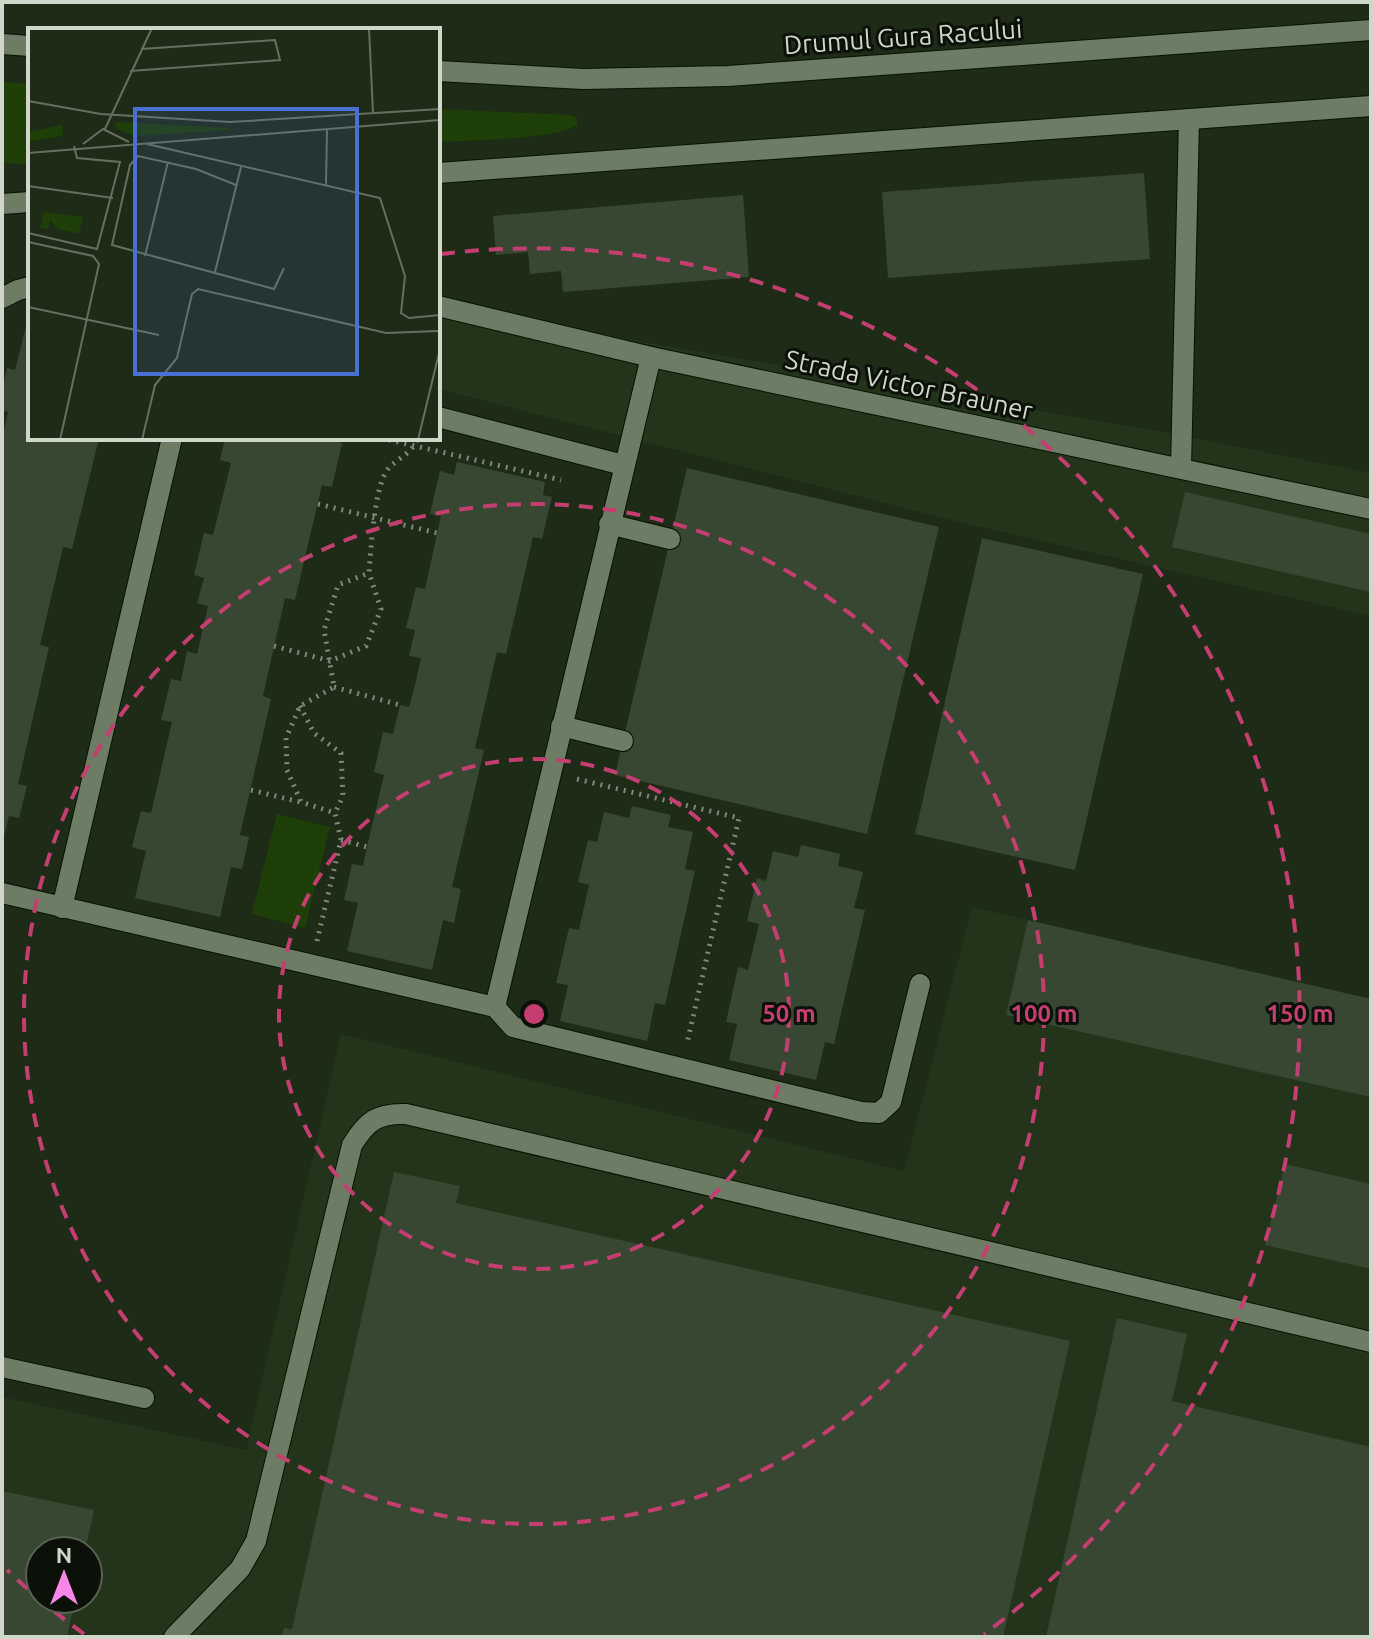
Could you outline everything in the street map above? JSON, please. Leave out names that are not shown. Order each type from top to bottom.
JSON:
[{"type":"street","name":"Drumul Gura Racului","points":[[440,71],[583,79],[728,76],[1371,30]]},
{"type":"street","points":[[2,44],[28,46]]},
{"type":"street","points":[[440,173],[1371,106]]},
{"type":"street","points":[[1181,468],[1189,119]]},
{"type":"street","points":[[2,204],[28,202]]},
{"type":"street","points":[[2,298],[28,288]]},
{"type":"street","name":"Strada Victor Brauner","points":[[440,306],[651,357],[1371,509]]},
{"type":"street","points":[[495,1007],[651,357]]},
{"type":"street","points":[[440,418],[623,465]]},
{"type":"street","points":[[62,908],[172,440]]},
{"type":"street","points":[[609,524],[670,539]]},
{"type":"street","points":[[561,726],[623,741]]},
{"type":"street","points":[[2,893],[495,1007],[513,1027],[861,1112],[879,1113],[891,1102],[920,984]]},
{"type":"street","points":[[174,1637],[240,1569],[256,1541],[352,1145],[362,1129],[387,1114],[406,1114],[1371,1342]]},
{"type":"street","points":[[2,1367],[144,1398]]},
{"type":"path","points":[[390,440],[570,482]]},
{"type":"path","points":[[274,646],[330,661],[366,646],[381,609],[369,573],[374,517],[386,471],[415,446],[416,440]]},
{"type":"path","points":[[318,504],[437,533]]},
{"type":"path","points":[[334,687],[324,630],[338,585],[369,573]]},
{"type":"path","points":[[301,802],[287,770],[286,738],[300,706],[334,687],[400,705]]},
{"type":"path","points":[[300,706],[314,733],[341,753],[343,796],[335,813],[341,840],[311,965]]},
{"type":"path","points":[[550,773],[739,818],[681,1068]]},
{"type":"path","points":[[251,790],[335,813]]},
{"type":"path","points":[[341,840],[367,847]]},
{"type":"shaded area","points":[[440,306],[1168,433],[1371,473],[1371,616],[967,524],[440,390]]},
{"type":"shaded area","points":[[972,907],[1371,999],[1371,1637],[2,1637],[2,1397],[246,1450],[341,1034],[904,1171]]},
{"type":"green space","points":[[2,82],[28,84],[28,164],[2,163]]},
{"type":"green space","points":[[440,109],[572,115],[577,118],[577,125],[566,130],[490,140],[440,142]]},
{"type":"green space","points":[[277,814],[330,827],[305,928],[252,914]]},
{"type":"building","points":[[1144,173],[1150,259],[888,278],[882,192]]},
{"type":"building","points":[[743,195],[749,277],[563,292],[561,271],[530,274],[528,252],[496,255],[493,216]]},
{"type":"building","points":[[28,318],[28,440],[99,440],[72,549],[63,547],[40,645],[49,647],[18,784],[27,786],[19,818],[9,816],[3,841],[2,438],[8,412],[2,410],[2,390],[7,368],[15,370]]},
{"type":"building","points":[[225,440],[333,440],[342,443],[332,487],[322,485],[295,600],[285,598],[263,696],[271,699],[240,835],[249,837],[242,869],[231,867],[220,917],[135,898],[146,851],[132,847],[141,811],[151,813],[172,722],[161,720],[171,679],[181,681],[187,651],[197,654],[208,606],[197,603],[204,578],[194,575],[204,533],[213,535],[231,463],[220,460]]},
{"type":"building","points":[[457,462],[545,482],[543,495],[552,497],[542,539],[533,537],[506,654],[497,652],[475,748],[484,750],[452,887],[461,889],[454,923],[443,920],[432,970],[347,951],[358,903],[344,900],[352,864],[363,866],[384,775],[374,772],[383,732],[393,734],[400,705],[409,707],[415,685],[421,658],[409,656],[415,630],[406,628],[416,587],[425,589],[441,516],[430,514],[440,471],[454,475]]},
{"type":"building","points":[[687,468],[939,527],[867,834],[615,775]]},
{"type":"building","points":[[1185,492],[1371,534],[1371,592],[1172,547]]},
{"type":"building","points":[[982,538],[1143,574],[1075,870],[915,834]]},
{"type":"building","points":[[632,806],[671,815],[668,827],[693,832],[685,869],[695,871],[665,1005],[655,1003],[647,1041],[560,1021],[568,985],[556,983],[569,928],[579,930],[589,885],[578,882],[588,840],[597,842],[604,812],[629,818]]},
{"type":"building","points":[[801,845],[840,854],[838,866],[863,872],[854,908],[865,910],[834,1044],[825,1042],[816,1080],[729,1060],[737,1024],[726,1022],[738,967],[748,970],[759,924],[747,921],[757,878],[766,881],[773,851],[798,857]]},
{"type":"building","points":[[1028,920],[1371,999],[1371,1097],[1006,1015]]},
{"type":"building","points":[[1285,1164],[1371,1184],[1371,1269],[1265,1245]]},
{"type":"building","points":[[394,1172],[460,1186],[456,1203],[1070,1341],[1003,1637],[282,1637],[284,1628],[292,1629]]},
{"type":"building","points":[[1117,1318],[1187,1334],[1172,1401],[1371,1447],[1371,1637],[1046,1637]]},
{"type":"building","points":[[2,1491],[94,1510],[89,1535],[24,1535],[24,1615],[72,1615],[67,1637],[2,1637]]}]
